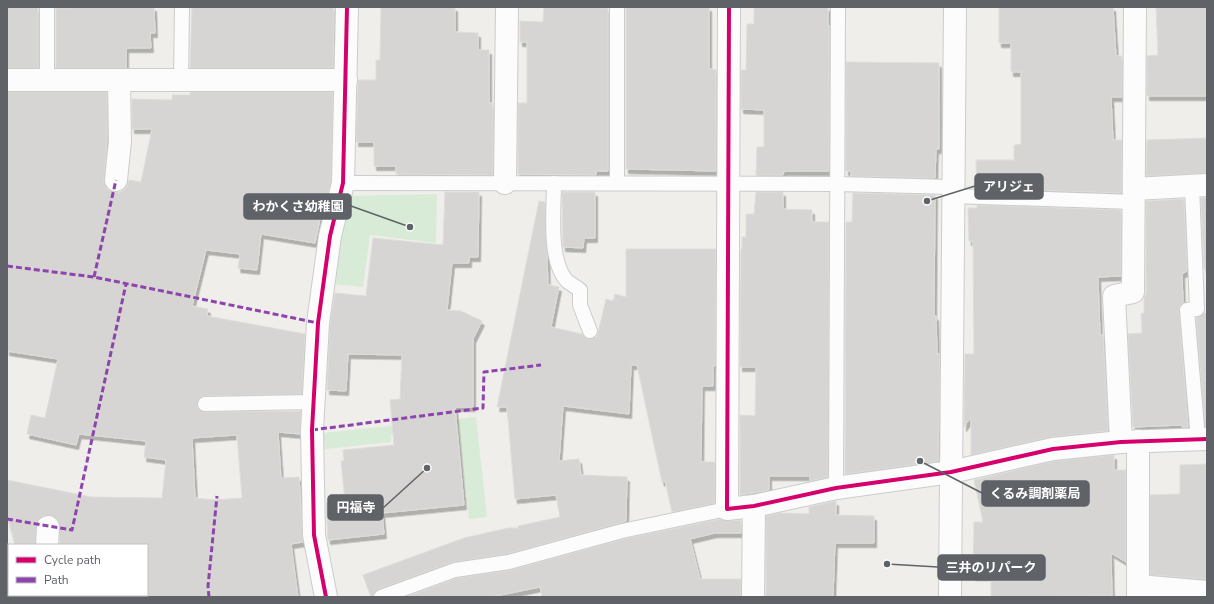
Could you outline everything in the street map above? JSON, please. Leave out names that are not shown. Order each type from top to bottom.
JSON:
[{"type":"street","points":[[326,597],[314,535],[312,430],[318,323],[329,243],[343,183],[347,7]]},
{"type":"street","points":[[506,183],[507,7]]},
{"type":"street","points":[[729,7],[727,509],[754,506],[836,488],[951,472],[1053,449],[1130,442],[1202,439]]},
{"type":"street","points":[[950,597],[952,192],[955,7]]},
{"type":"street","points":[[1135,7],[1133,292],[1114,296],[1130,442],[1138,592],[1207,592]]},
{"type":"street","points":[[7,80],[346,80]]},
{"type":"street","points":[[116,180],[120,140],[119,80]]},
{"type":"street","points":[[1134,196],[1199,185]]},
{"type":"street","points":[[753,597],[754,506]]},
{"type":"lane","points":[[47,7],[47,80]]},
{"type":"lane","points":[[181,80],[182,7]]},
{"type":"lane","points":[[617,7],[617,184]]},
{"type":"lane","points":[[836,488],[838,7]]},
{"type":"lane","points":[[343,183],[838,184],[952,192],[1134,196]]},
{"type":"lane","points":[[554,183],[553,239],[556,259],[566,280],[580,290],[580,305],[590,332]]},
{"type":"lane","points":[[1199,185],[1202,309],[1187,310],[1202,439]]},
{"type":"lane","points":[[205,404],[313,402]]},
{"type":"lane","points":[[381,597],[456,570],[509,562],[622,531],[727,509]]},
{"type":"green space","points":[[437,194],[436,243],[370,235],[363,287],[334,284],[349,196]]},
{"type":"green space","points":[[476,417],[487,517],[469,519],[459,427],[391,434],[391,442],[325,449],[323,433]]},
{"type":"building","points":[[7,7],[38,7],[38,68],[7,68]]},
{"type":"building","points":[[154,7],[155,33],[150,33],[151,48],[126,48],[126,68],[56,68],[56,8]]},
{"type":"building","points":[[192,7],[334,7],[333,68],[190,68]]},
{"type":"building","points":[[381,7],[455,7],[455,32],[478,33],[478,50],[489,50],[489,103],[493,103],[493,175],[396,174],[396,166],[374,166],[374,142],[356,142],[358,80],[376,80],[376,60],[380,60]]},
{"type":"building","points":[[544,7],[608,8],[608,171],[596,171],[596,175],[518,174],[518,103],[527,103],[527,42],[520,42],[520,21],[543,22]]},
{"type":"building","points":[[709,7],[709,69],[716,70],[716,171],[626,169],[626,8]]},
{"type":"building","points":[[754,7],[828,7],[829,171],[784,171],[783,175],[756,175],[757,147],[764,147],[764,110],[741,109],[741,70],[746,70],[747,24],[754,24]]},
{"type":"building","points":[[999,7],[1113,7],[1116,56],[1122,56],[1122,97],[1111,97],[1113,140],[1122,140],[1121,193],[977,188],[976,160],[1014,160],[1014,145],[1021,144],[1021,72],[1011,72],[1011,43],[999,43]]},
{"type":"building","points":[[1156,7],[1207,7],[1207,96],[1147,96],[1147,56],[1158,55]]},
{"type":"building","points":[[846,62],[939,63],[939,149],[936,149],[935,178],[851,176],[851,171],[846,171]]},
{"type":"building","points":[[7,92],[107,92],[107,139],[104,185],[108,190],[121,192],[126,188],[129,180],[141,182],[152,129],[132,129],[132,99],[172,100],[172,95],[190,95],[190,92],[333,92],[331,181],[327,196],[325,195],[315,243],[261,234],[257,270],[238,268],[240,254],[206,250],[192,306],[208,309],[207,316],[305,334],[302,394],[205,396],[200,397],[197,404],[198,409],[205,412],[301,411],[300,434],[278,432],[281,478],[299,477],[303,542],[291,544],[298,597],[147,597],[148,544],[60,544],[59,522],[55,517],[49,515],[43,516],[37,521],[35,544],[15,544],[7,516],[7,480],[91,497],[162,498],[166,460],[144,457],[146,441],[79,434],[76,445],[27,434],[31,415],[45,418],[58,359],[7,351]],"holes":[[[237,435],[242,498],[215,500],[195,498],[192,438]]]},
{"type":"building","points":[[1207,138],[1207,173],[1146,176],[1147,140]]},
{"type":"building","points":[[445,192],[479,192],[478,257],[469,257],[469,263],[452,263],[447,310],[461,311],[482,321],[473,339],[473,407],[455,407],[464,505],[382,513],[384,534],[328,540],[326,503],[345,501],[341,461],[344,461],[343,450],[394,445],[390,400],[400,399],[402,355],[348,354],[346,391],[327,390],[330,324],[335,293],[366,296],[373,238],[443,245]]},
{"type":"building","points":[[562,192],[595,192],[595,238],[584,238],[583,248],[563,247]]},
{"type":"building","points":[[756,192],[783,192],[783,209],[812,210],[812,222],[829,222],[828,477],[810,481],[810,476],[769,476],[769,490],[740,495],[740,415],[755,416],[756,367],[740,367],[741,249],[742,237],[746,237],[746,214],[754,214]]},
{"type":"building","points":[[853,193],[935,195],[934,316],[936,316],[937,354],[940,354],[938,461],[845,474],[846,222],[852,222]]},
{"type":"building","points":[[1201,198],[1207,198],[1207,269],[1204,269]]},
{"type":"building","points":[[1184,199],[1187,271],[1182,274],[1183,303],[1179,306],[1179,311],[1188,427],[1182,427],[1182,425],[1133,427],[1128,334],[1142,333],[1141,314],[1144,313],[1144,298],[1146,292],[1146,201]]},
{"type":"building","points":[[539,201],[545,202],[548,285],[559,287],[551,327],[582,334],[588,339],[597,337],[606,299],[613,301],[615,294],[626,297],[626,249],[716,249],[715,366],[713,366],[713,386],[702,386],[701,462],[715,462],[715,503],[672,512],[665,481],[662,482],[637,365],[631,365],[629,414],[563,406],[559,461],[579,459],[581,475],[627,477],[626,521],[507,554],[452,562],[378,589],[374,592],[373,597],[371,597],[363,575],[464,538],[508,528],[518,528],[518,526],[560,517],[556,495],[515,499],[507,407],[497,407]]},
{"type":"building","points":[[977,205],[1121,210],[1121,276],[1098,277],[1100,335],[1103,335],[1108,431],[1050,437],[971,455],[971,417],[964,427],[965,354],[974,354],[973,241],[969,241],[968,208],[977,208]]},
{"type":"building","points":[[1204,313],[1207,313],[1207,427],[1205,427],[1196,318]]},
{"type":"building","points":[[1114,455],[1114,470],[1126,470],[1126,562],[1111,553],[1112,596],[991,597],[991,576],[973,576],[974,522],[983,522],[974,480],[1055,461]]},
{"type":"building","points":[[1207,464],[1207,579],[1150,575],[1150,495],[1180,494],[1180,465]]},
{"type":"building","points":[[836,501],[836,515],[874,516],[874,543],[835,543],[833,597],[766,597],[766,516],[780,513],[809,514],[809,507]]},
{"type":"building","points":[[720,519],[728,521],[741,520],[741,533],[715,533],[690,539],[700,579],[741,579],[741,597],[542,597],[540,587],[491,597],[406,597],[457,578],[511,570],[624,539]]},
{"type":"marked path","points":[[94,277],[116,180]]},
{"type":"marked path","points":[[7,266],[94,277],[318,323]]},
{"type":"marked path","points":[[7,519],[72,530],[126,284]]},
{"type":"marked path","points":[[312,430],[483,408],[484,372],[541,365]]},
{"type":"marked path","points":[[209,597],[208,586],[217,496]]},
{"type":"cycle path","points":[[326,597],[314,535],[312,430],[318,323],[330,236],[343,183],[347,7]]},
{"type":"cycle path","points":[[729,7],[727,509],[754,506],[836,488],[951,472],[1053,449],[1121,442],[1207,439]]},
{"type":"place","name":"アリジェ","points":[[927,201]]},
{"type":"place","name":"わかくさ幼稚園","points":[[410,227]]},
{"type":"place","name":"くるみ調剤薬局","points":[[920,461]]},
{"type":"place","name":"円福寺","points":[[427,468]]},
{"type":"place","name":"三井のリパーク","points":[[887,564]]}]
